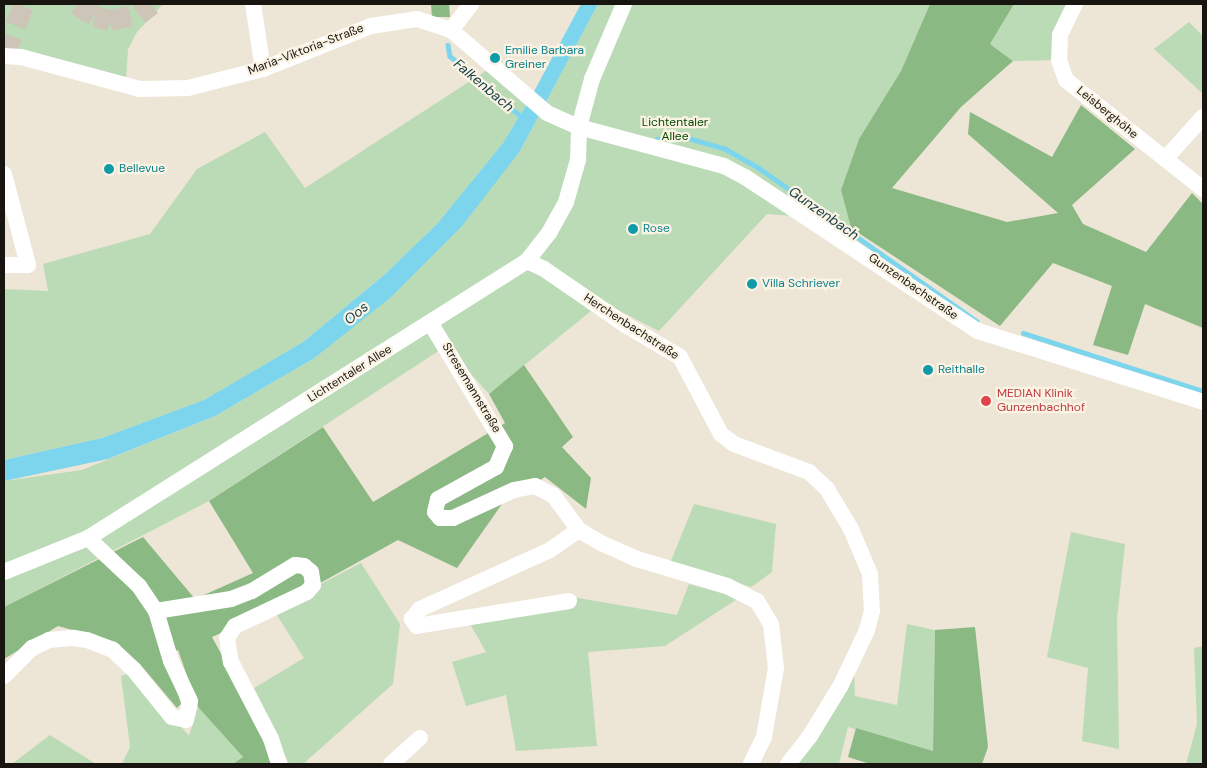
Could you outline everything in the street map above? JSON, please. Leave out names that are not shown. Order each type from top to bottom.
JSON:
[{"type":"street","points":[[253,4],[263,69]]},
{"type":"street","points":[[451,30],[471,4]]},
{"type":"street","name":"Lichtentaler Allee","points":[[4,572],[88,538],[431,324],[527,261],[549,233],[566,202],[578,160],[579,127],[600,55],[624,4]]},
{"type":"street","name":"Leisberghöhe","points":[[1075,4],[1060,35],[1059,60],[1066,80],[1203,189]]},
{"type":"street","name":"Maria-Viktoria-Straße","points":[[4,56],[21,57],[140,89],[188,88],[263,69],[371,26],[417,19],[451,30],[530,100],[547,112],[579,127]]},
{"type":"street","points":[[1165,159],[1203,117]]},
{"type":"street","name":"Gunzenbachstraße","points":[[579,127],[724,166],[745,177],[978,331],[1203,402]]},
{"type":"street","points":[[4,174],[28,265],[4,265]]},
{"type":"street","name":"Herchenbachstraße","points":[[527,261],[544,269],[624,324],[680,357],[721,434],[734,444],[808,472],[827,489],[851,529],[870,574],[872,611],[867,630],[841,685],[810,736],[788,764]]},
{"type":"street","name":"Stresemannstraße","points":[[431,324],[505,446],[496,466],[438,499],[435,512],[440,518],[453,518],[514,490],[535,486],[560,502],[579,530],[627,555],[743,592],[766,610],[776,648],[776,668],[764,737],[752,764]]},
{"type":"street","points":[[569,600],[417,626],[412,619],[420,609],[550,550],[579,530]]},
{"type":"street","points":[[4,676],[32,648],[49,640],[74,638],[87,640],[113,650],[135,671],[172,717],[186,720],[190,701],[171,660],[156,611],[139,586],[88,538]]},
{"type":"street","points":[[156,611],[188,608],[231,600],[252,592],[295,565],[304,566],[311,572],[313,585],[307,592],[235,626],[227,638],[231,662],[271,739],[279,764]]},
{"type":"street","points":[[390,764],[420,738]]},
{"type":"green space","points":[[4,4],[163,4],[137,32],[128,49],[126,81],[21,57],[4,47]]},
{"type":"green space","points":[[431,4],[449,4],[450,17],[432,17]]},
{"type":"green space","name":"Lichtentaler Allee","points":[[598,4],[930,4],[901,71],[859,139],[841,190],[851,228],[805,217],[767,214],[659,331],[602,302],[489,394],[446,346],[209,501],[4,607],[4,481],[82,470],[215,416],[313,359],[520,151]]},
{"type":"green space","points":[[930,4],[1014,4],[990,44],[1013,61],[961,107],[892,188],[1007,222],[1058,213],[968,134],[970,112],[1052,157],[1081,105],[1135,149],[1072,205],[1083,224],[1146,252],[1192,193],[1203,204],[1203,328],[1145,304],[1128,355],[1093,345],[1112,286],[1053,263],[1000,326],[851,228],[841,190],[859,139],[901,71]]},
{"type":"green space","points":[[1014,4],[1075,4],[1059,60],[1013,61],[990,44]]},
{"type":"green space","points":[[1189,22],[1203,36],[1203,94],[1154,49]]},
{"type":"green space","points":[[492,67],[530,99],[503,143],[437,224],[384,275],[303,342],[204,400],[102,438],[4,460],[4,289],[48,291],[43,264],[150,234],[197,169],[265,132],[305,188]]},
{"type":"green space","points":[[524,365],[573,437],[562,447],[591,478],[586,509],[545,477],[502,504],[457,568],[398,540],[273,609],[212,637],[267,739],[275,764],[233,764],[243,757],[198,707],[178,650],[166,655],[181,704],[177,708],[140,664],[116,642],[58,626],[4,659],[4,607],[143,537],[195,599],[253,573],[209,501],[323,427],[373,502],[505,423],[489,394]]},
{"type":"green space","points":[[694,504],[776,524],[772,572],[751,587],[671,561]]},
{"type":"green space","points":[[1071,532],[1125,544],[1117,619],[1119,749],[1082,741],[1088,668],[1047,657]]},
{"type":"green space","points":[[361,563],[400,624],[393,684],[303,764],[289,764],[254,688],[304,658],[273,609]]},
{"type":"green space","points":[[689,584],[739,598],[665,646],[588,652],[597,746],[516,751],[506,695],[466,706],[452,662],[486,652],[469,622],[578,598],[677,615]]},
{"type":"green space","points":[[907,624],[935,630],[933,751],[848,727],[839,764],[790,764],[854,670],[855,696],[897,705]]},
{"type":"green space","points":[[975,627],[988,747],[982,764],[870,764],[848,757],[856,728],[933,751],[935,630]]},
{"type":"green space","points":[[1203,646],[1203,764],[1186,764],[1197,724],[1194,648]]},
{"type":"green space","points":[[135,671],[189,736],[198,707],[243,757],[233,764],[122,764],[130,747],[121,676]]},
{"type":"green space","points":[[50,735],[96,764],[12,764]]},
{"type":"water","name":"Oos","points":[[581,4],[598,4],[520,151],[462,226],[390,298],[313,359],[215,416],[108,459],[4,481],[4,460],[102,438],[204,400],[303,342],[384,275],[437,224],[503,143],[530,99]]},
{"type":"waterway","name":"Falkenbach","points":[[448,45],[450,56],[524,119]]},
{"type":"waterway","name":"Gunzenbach","points":[[657,139],[688,138],[724,148],[759,168],[977,321]]},
{"type":"waterway","name":"Gunzenbach","points":[[1023,333],[1203,391]]},
{"type":"tunnel","points":[[4,55],[24,4]]},
{"type":"tunnel","points":[[76,4],[95,16],[110,20],[139,14],[152,4]]},
{"type":"place","name":"Emilie Barbara Greiner","points":[[495,58]]},
{"type":"place","name":"Bellevue","points":[[109,169]]},
{"type":"place","name":"Rose","points":[[633,229]]},
{"type":"place","name":"Villa Schriever","points":[[752,284]]},
{"type":"place","name":"Reithalle","points":[[928,370]]},
{"type":"place","name":"MEDIAN Klinik Gunzenbachhof","points":[[986,401]]}]
